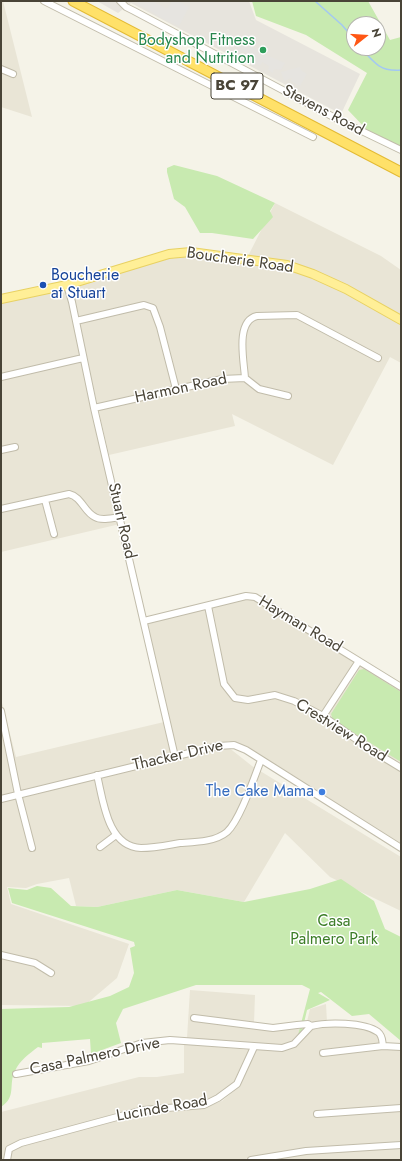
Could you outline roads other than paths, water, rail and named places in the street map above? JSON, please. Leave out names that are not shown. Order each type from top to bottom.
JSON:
[{"type":"highway","name":"BC 97","points":[[74,1],[401,172]]},
{"type":"highway","name":"BC 97","points":[[86,1],[401,165]]},
{"type":"main road","name":"Boucherie Road","points":[[1,299],[67,285],[169,254],[191,252],[294,267],[346,289],[401,320]]},
{"type":"street","points":[[44,1],[313,137]]},
{"type":"street","name":"Stevens Road","points":[[120,1],[130,9],[339,120],[401,150]]},
{"type":"street","points":[[1,69],[13,74]]},
{"type":"street","name":"Stuart Road","points":[[67,285],[94,408],[121,517],[176,757]]},
{"type":"street","points":[[76,321],[144,305],[153,308],[160,327],[176,389]]},
{"type":"street","points":[[245,378],[243,336],[246,322],[251,317],[257,316],[297,314],[378,358]]},
{"type":"street","points":[[1,377],[73,359],[83,358]]},
{"type":"street","name":"Harmon Road","points":[[94,408],[222,379],[245,378],[259,390],[288,396]]},
{"type":"street","points":[[1,450],[15,447]]},
{"type":"street","points":[[1,509],[69,494],[75,495],[94,517],[99,519],[121,517]]},
{"type":"street","points":[[45,500],[54,534]]},
{"type":"street","name":"Hayman Road","points":[[144,621],[246,596],[255,597],[401,688]]},
{"type":"street","name":"Crestview Road","points":[[208,606],[224,684],[235,698],[248,700],[269,695],[280,696],[294,701],[323,716],[373,751],[401,768]]},
{"type":"street","points":[[323,716],[359,661]]},
{"type":"street","points":[[1,711],[18,794],[32,848]]},
{"type":"street","name":"Thacker Drive","points":[[1,799],[228,744],[239,746],[401,848]]},
{"type":"street","points":[[97,775],[111,827],[116,835],[130,845],[140,848],[219,838],[228,831],[233,823],[261,760]]},
{"type":"street","points":[[100,847],[116,835]]},
{"type":"street","points":[[1,955],[35,963],[51,973]]},
{"type":"street","points":[[194,1018],[273,1028],[308,1024],[311,1026],[327,1024],[358,1025],[379,1032],[382,1037],[383,1046]]},
{"type":"street","name":"Casa Palmero Drive","points":[[16,1074],[89,1061],[142,1043],[188,1041],[282,1048],[294,1044],[311,1026]]},
{"type":"street","points":[[323,1053],[383,1046],[401,1047]]},
{"type":"street","name":"Lucinde Road","points":[[7,1160],[9,1149],[21,1143],[144,1110],[204,1105],[218,1098],[237,1084],[254,1047]]},
{"type":"street","points":[[317,1114],[401,1108]]},
{"type":"street","points":[[251,1160],[306,1151],[401,1145]]},
{"type":"waterway","points":[[315,1],[346,30]]},
{"type":"waterway","points":[[368,56],[383,68],[388,70],[401,70]]},
{"type":"place","name":"Bodyshop Fitness and Nutrition","points":[[263,50]]},
{"type":"place","name":"Boucherie at Stuart","points":[[43,285]]},
{"type":"place","name":"The Cake Mama","points":[[322,792]]},
{"type":"park label","name":"Casa Palmero Park","points":[[334,931]]}]
